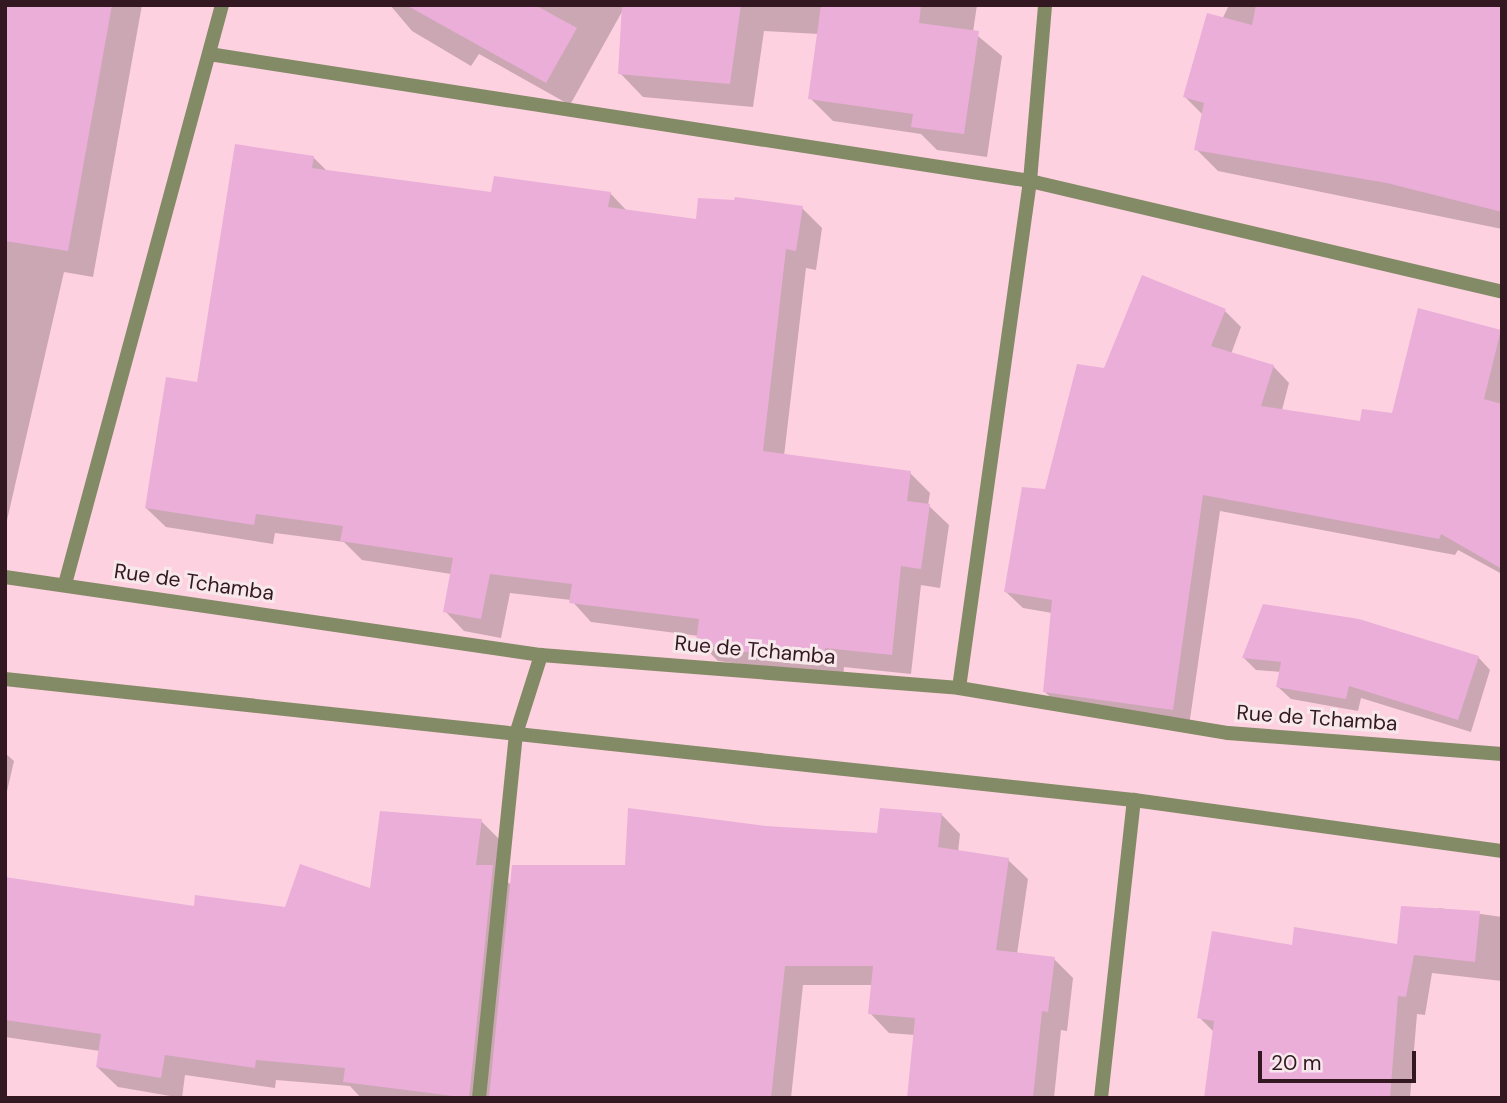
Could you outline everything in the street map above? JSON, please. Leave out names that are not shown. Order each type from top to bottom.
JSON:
[{"type":"street","points":[[65,584],[222,5]]},
{"type":"street","points":[[959,688],[1030,181],[1045,5]]},
{"type":"street","points":[[209,54],[1030,181],[1502,292]]},
{"type":"street","name":"Rue de Tchamba","points":[[5,577],[541,654],[959,688],[1228,733],[1502,754]]},
{"type":"street","points":[[479,1098],[516,734],[541,654]]},
{"type":"street","points":[[5,679],[1134,800],[1502,851]]},
{"type":"street","points":[[1101,1098],[1134,800]]},
{"type":"building","points":[[5,5],[112,5],[68,251],[5,241]]},
{"type":"building","points":[[406,5],[535,5],[577,28],[546,83]]},
{"type":"building","points":[[622,5],[741,5],[730,84],[618,74]]},
{"type":"building","points":[[821,5],[921,5],[919,23],[979,31],[964,134],[911,127],[913,114],[808,99]]},
{"type":"building","points":[[1256,5],[1502,5],[1502,212],[1387,183],[1194,150],[1204,103],[1183,97],[1207,13],[1252,25]]},
{"type":"building","points":[[235,144],[314,156],[312,168],[491,192],[494,176],[611,192],[608,207],[696,219],[698,198],[734,200],[735,197],[803,206],[796,251],[786,249],[763,451],[911,471],[907,501],[930,504],[921,569],[901,566],[892,655],[825,648],[824,659],[736,651],[696,642],[699,619],[569,603],[572,584],[490,574],[481,619],[443,612],[453,558],[340,541],[343,526],[256,514],[254,525],[145,508],[166,377],[197,382]]},
{"type":"building","points":[[1142,275],[1226,309],[1211,346],[1274,365],[1261,406],[1360,421],[1362,409],[1392,413],[1418,308],[1501,330],[1484,399],[1502,404],[1502,569],[1441,534],[1439,539],[1203,495],[1173,710],[1043,692],[1052,600],[1004,592],[1022,487],[1045,489],[1077,364],[1104,368]]},
{"type":"building","points":[[1263,604],[1359,619],[1479,656],[1458,720],[1349,686],[1346,699],[1276,687],[1281,662],[1242,658]]},
{"type":"building","points":[[628,808],[766,826],[877,833],[880,808],[942,813],[938,847],[1009,858],[996,950],[1055,957],[1048,1012],[1042,1011],[1033,1098],[907,1098],[915,1018],[868,1014],[873,966],[785,966],[771,1098],[489,1098],[512,865],[625,865]]},
{"type":"building","points":[[380,811],[482,819],[476,865],[493,865],[469,1098],[343,1082],[345,1068],[256,1060],[255,1068],[165,1055],[161,1078],[96,1067],[101,1034],[5,1020],[5,877],[194,906],[195,895],[285,907],[300,864],[370,888]]},
{"type":"building","points":[[1401,906],[1480,911],[1475,962],[1414,955],[1406,997],[1398,996],[1390,1098],[1204,1098],[1214,1021],[1197,1018],[1212,931],[1292,945],[1294,927],[1397,944]]}]
